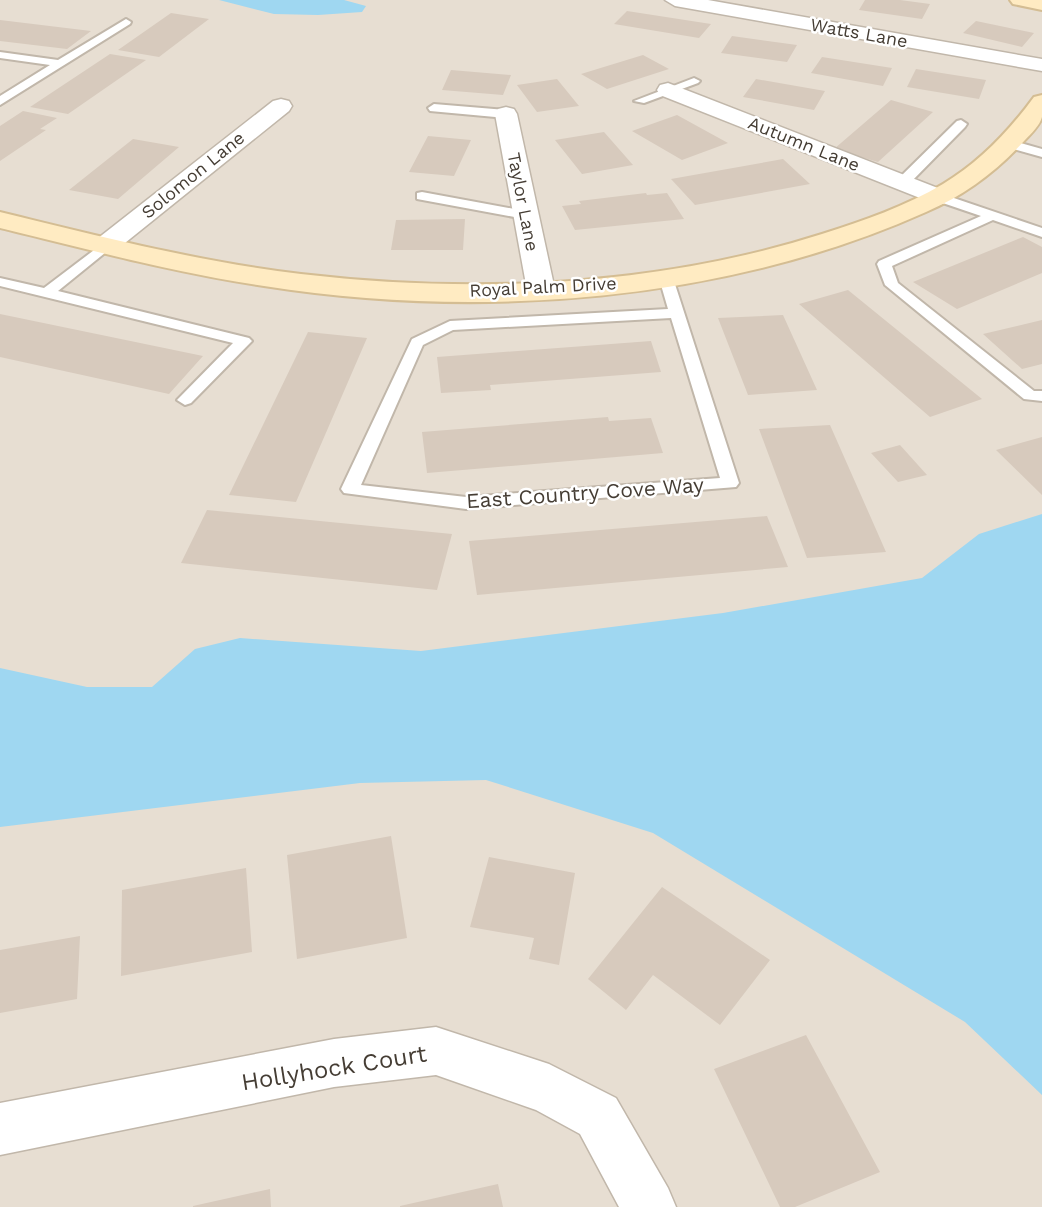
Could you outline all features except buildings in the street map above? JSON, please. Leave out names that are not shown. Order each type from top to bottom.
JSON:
[{"type":"street","name":"Watts Lane","points":[[675,0],[1042,65]]},
{"type":"street","points":[[1020,0],[1042,4]]},
{"type":"street","name":"Autumn Lane","points":[[668,90],[939,197]]},
{"type":"street","name":"Royal Palm Drive","points":[[0,220],[244,274],[303,283],[425,292],[541,290],[666,278],[814,246],[878,225],[939,197],[1010,144],[1042,102]]},
{"type":"street","name":"Solomon Lane","points":[[106,245],[281,106]]},
{"type":"street","name":"Taylor Lane","points":[[506,114],[541,290]]},
{"type":"street","name":"Hollyhock Court","points":[[0,1129],[334,1063],[436,1051],[549,1089],[598,1116],[649,1207]]},
{"type":"lane","points":[[0,101],[126,22]]},
{"type":"lane","points":[[0,55],[60,63]]},
{"type":"lane","points":[[640,101],[694,81]]},
{"type":"lane","points":[[434,108],[506,114]]},
{"type":"lane","points":[[902,183],[961,124]]},
{"type":"lane","points":[[1010,144],[1042,153]]},
{"type":"lane","points":[[422,196],[525,215]]},
{"type":"lane","points":[[939,197],[1042,233]]},
{"type":"lane","points":[[992,216],[884,264],[892,285],[1030,396],[1042,396]]},
{"type":"lane","points":[[47,293],[106,245]]},
{"type":"lane","name":"East Country Cove Way","points":[[666,278],[730,483],[466,503],[350,489],[417,342],[450,326],[675,313]]},
{"type":"lane","points":[[0,282],[244,341],[185,400]]},
{"type":"shaded area","points":[[0,0],[1042,0],[1042,1207],[0,1207]]},
{"type":"water","points":[[219,0],[344,0],[366,6],[362,12],[274,14]]},
{"type":"water","points":[[1042,514],[1042,1095],[965,1022],[653,833],[486,780],[360,783],[0,827],[0,668],[87,687],[152,687],[195,649],[240,638],[421,651],[723,613],[922,578],[979,534]]}]
